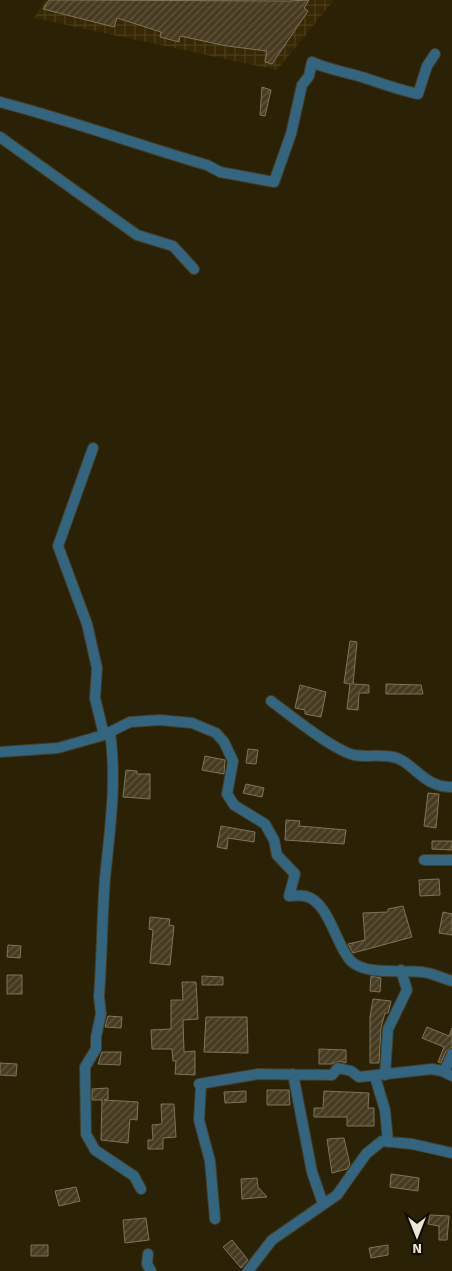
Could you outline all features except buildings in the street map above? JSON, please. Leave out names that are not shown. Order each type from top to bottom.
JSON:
[{"type":"street","points":[[0,102],[46,114],[116,138],[207,165],[220,172],[274,182],[291,134],[302,85],[308,76],[312,62],[335,72],[364,78],[390,88],[418,94],[427,66],[435,54]]},
{"type":"street","points":[[0,137],[137,235],[173,246],[194,269]]},
{"type":"street","points":[[93,448],[58,546],[86,624],[97,668],[95,698],[114,757],[113,794],[105,881],[100,997],[102,1014],[96,1036],[96,1049],[84,1067],[84,1104],[86,1134],[95,1150],[134,1176],[141,1189]]},
{"type":"street","points":[[271,701],[320,737],[353,755],[385,756],[402,760],[417,774],[440,787],[452,787]]},
{"type":"street","points":[[0,752],[58,748],[107,734],[130,722],[160,720],[192,723],[216,733],[224,742],[233,760],[227,794],[234,805],[265,824],[274,840],[277,855],[295,874],[289,896],[306,896],[314,902],[335,929],[351,961],[365,970],[424,972],[452,981]]},
{"type":"street","points":[[424,860],[452,860]]},
{"type":"street","points":[[388,1142],[380,1076],[388,1029],[407,990],[401,970]]},
{"type":"street","points":[[215,1219],[210,1161],[199,1120],[200,1084],[258,1074],[332,1075],[338,1068],[351,1071],[359,1077],[432,1069],[448,1074],[452,1054]]},
{"type":"street","points":[[293,1074],[312,1172],[323,1204]]},
{"type":"street","points":[[248,1271],[272,1240],[338,1195],[366,1154],[382,1141],[412,1144],[452,1153]]},
{"type":"street","points":[[148,1254],[147,1264],[151,1271]]},
{"type":"shaded area","points":[[46,0],[334,0],[277,70],[34,18]]}]
